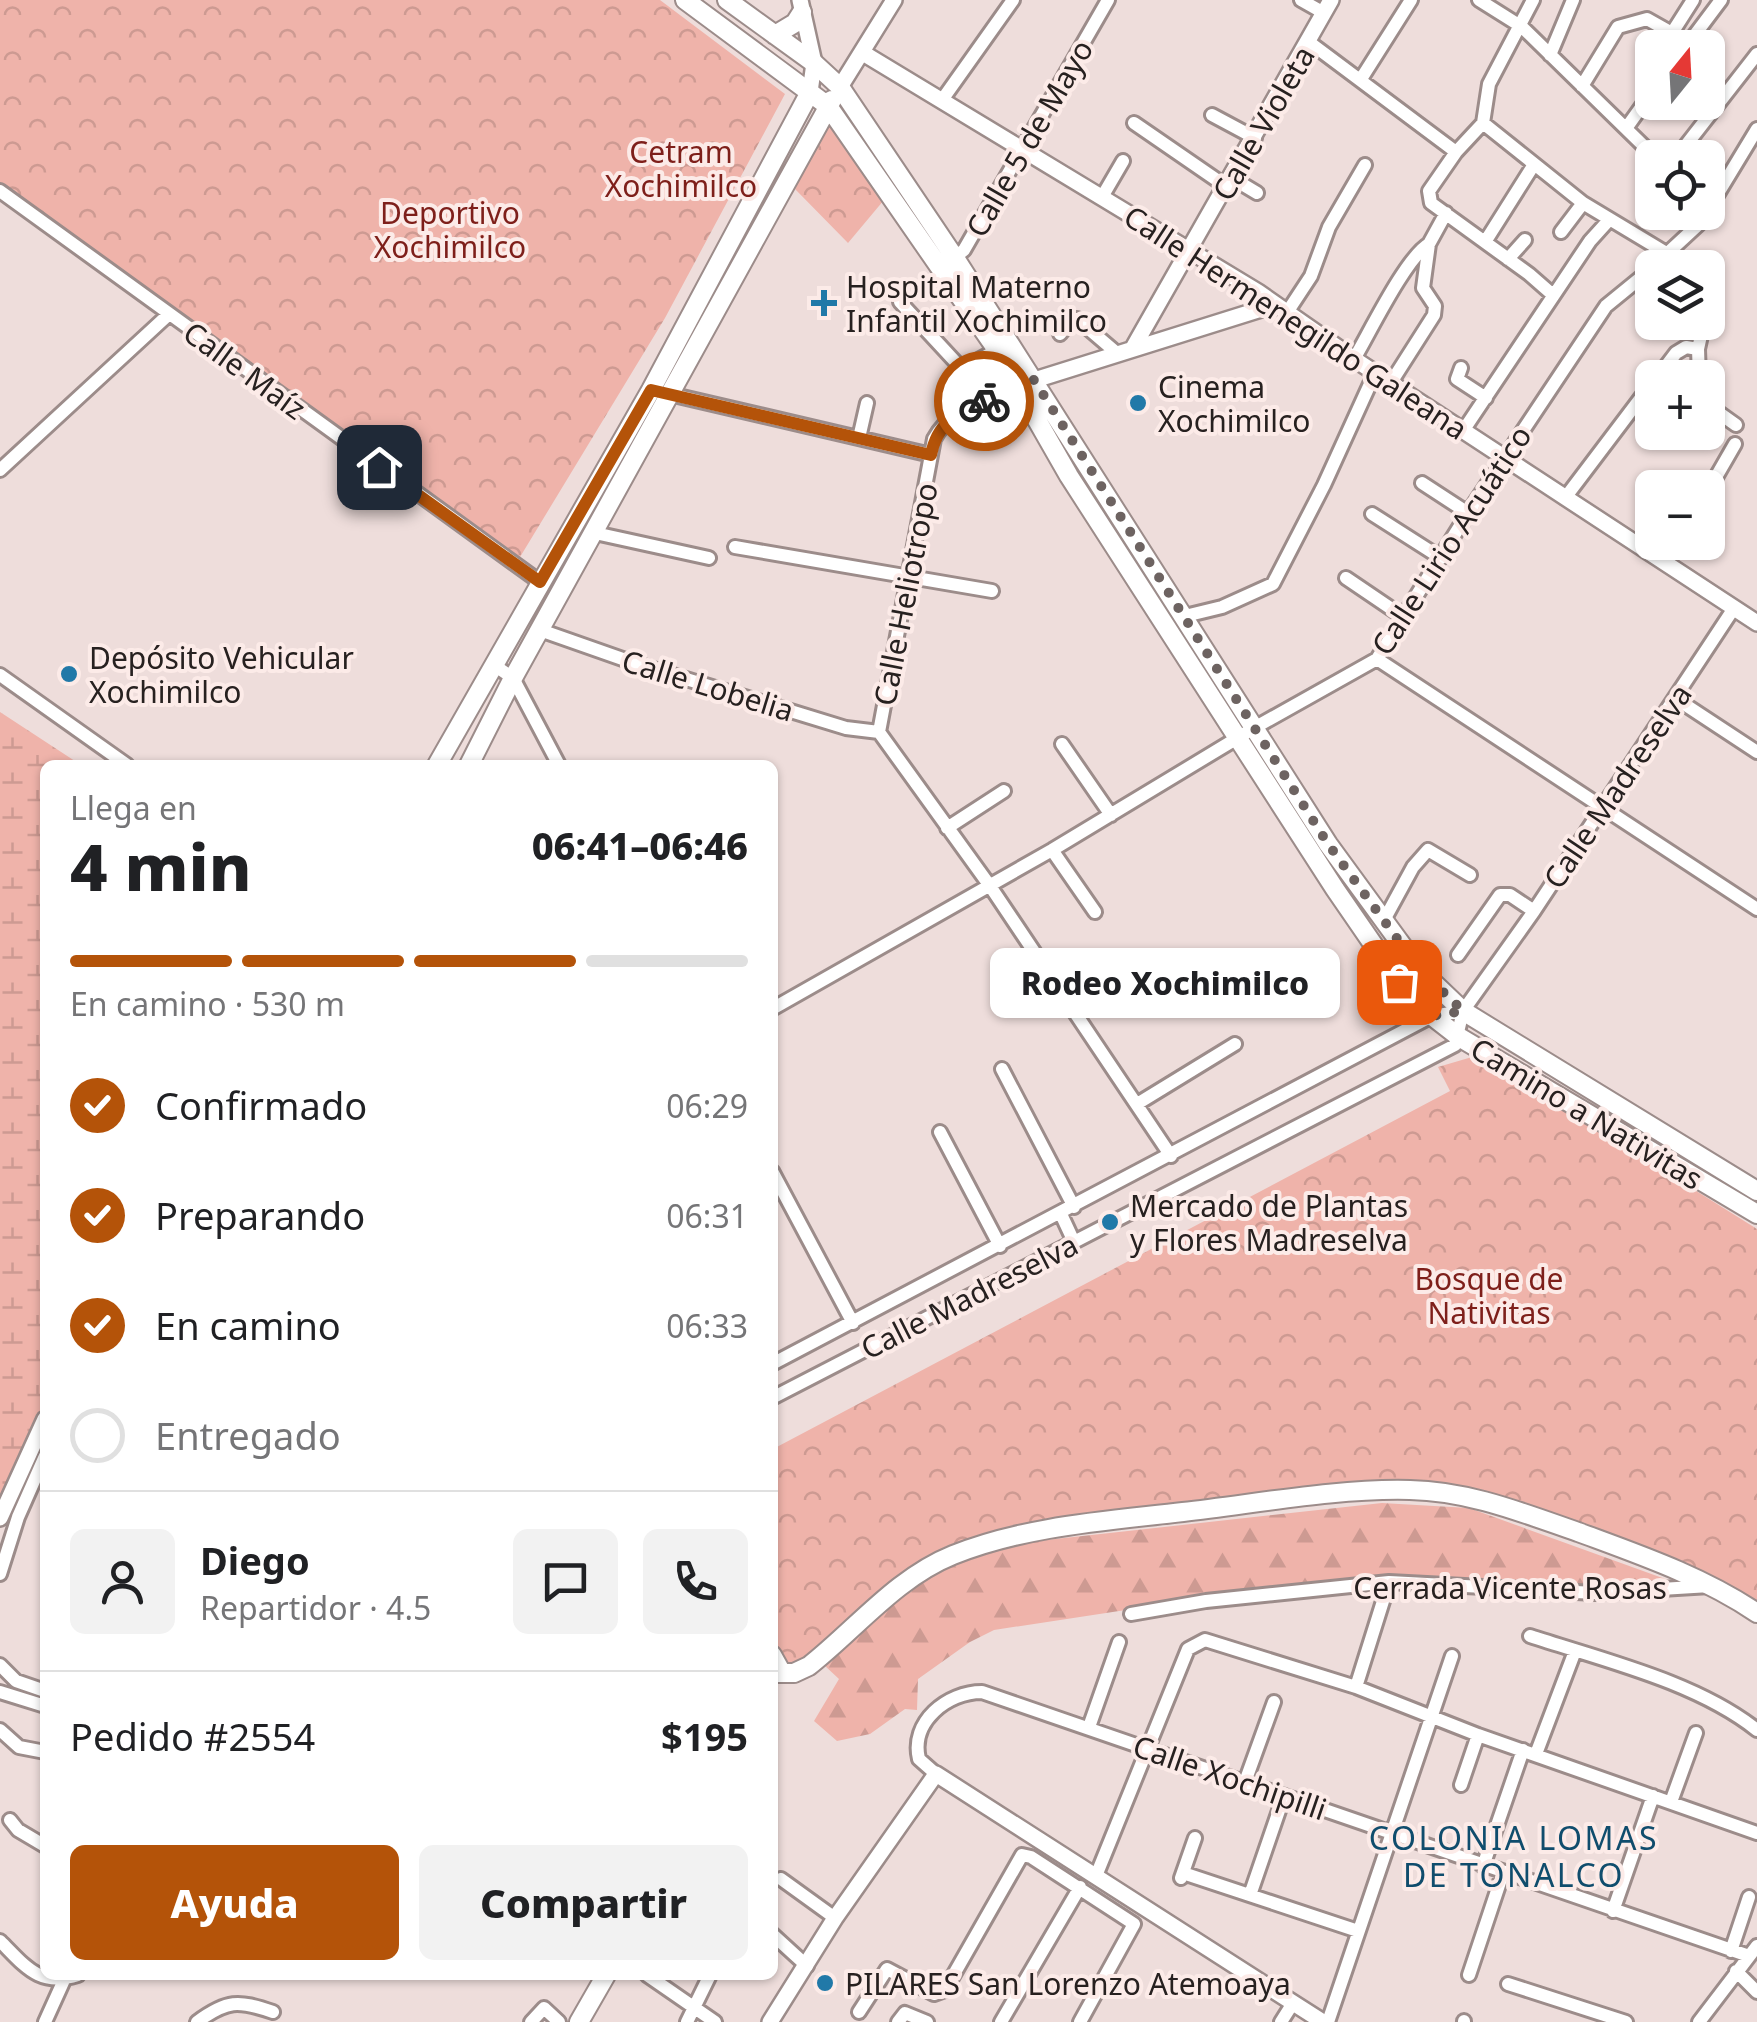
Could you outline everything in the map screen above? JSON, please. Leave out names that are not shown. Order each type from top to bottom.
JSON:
[{"type":"main road","name":"Camino a Nativitas","points":[[686,0],[828,106],[906,200]]},
{"type":"main road","name":"Camino a Nativitas","points":[[727,0],[814,63],[840,88],[906,200],[1024,383],[1185,616],[1328,844],[1420,970],[1463,1011],[1757,1191]]},
{"type":"main road","points":[[775,34],[795,23],[801,6]]},
{"type":"main road","points":[[440,760],[651,390],[840,88]]},
{"type":"main road","points":[[750,227],[810,92]]},
{"type":"main road","name":"Camino a Nativitas","points":[[948,262],[997,350],[1024,383],[1078,491],[1399,982],[1459,1037],[1757,1214]]},
{"type":"main road","points":[[473,760],[513,678],[671,394],[716,289]]},
{"type":"main road","points":[[778,1673],[809,1666],[908,1580],[976,1548],[1037,1532],[1104,1521],[1384,1490],[1444,1492],[1492,1502],[1657,1560],[1712,1586],[1757,1614]]},
{"type":"main road","points":[[579,2022],[603,1980]]},
{"type":"street","points":[[840,88],[894,0]]},
{"type":"street","points":[[942,100],[1012,0]]},
{"type":"street","name":"Calle 5 de Mayo","points":[[948,262],[964,250],[1108,0]]},
{"type":"street","points":[[1302,0],[1328,7]]},
{"type":"street","points":[[1361,79],[1411,0]]},
{"type":"street","points":[[1479,0],[1522,27],[1639,140]]},
{"type":"street","points":[[1533,0],[1489,84],[1483,122],[1456,152],[1428,198],[1553,296]]},
{"type":"street","points":[[1550,55],[1573,0]]},
{"type":"street","points":[[1674,30],[1693,0]]},
{"type":"street","points":[[1697,30],[1722,0]]},
{"type":"street","points":[[801,6],[814,63],[810,92]]},
{"type":"street","name":"Calle Violeta","points":[[1126,351],[1190,250],[1328,7]]},
{"type":"street","points":[[1582,86],[1618,27],[1641,18],[1666,30]]},
{"type":"street","points":[[1309,42],[1456,152]]},
{"type":"street","name":"Calle Hermenegildo Galeana","points":[[863,54],[1190,250],[1757,622]]},
{"type":"street","points":[[1690,140],[1757,54]]},
{"type":"street","points":[[1212,115],[1254,138]]},
{"type":"street","points":[[1627,127],[1635,116]]},
{"type":"street","points":[[1483,122],[1584,203],[1661,250]]},
{"type":"street","points":[[1134,124],[1229,183],[1256,193]]},
{"type":"street","name":"Calle Lirio Acuático","points":[[1725,180],[1756,134]]},
{"type":"street","points":[[1102,197],[1123,161]]},
{"type":"street","points":[[1280,310],[1311,276],[1329,227],[1365,165]]},
{"type":"street","points":[[1485,242],[1534,166]]},
{"type":"street","name":"Calle Maíz","points":[[0,191],[540,582]]},
{"type":"street","points":[[1560,232],[1584,203]]},
{"type":"street","points":[[1354,360],[1446,213]]},
{"type":"street","points":[[1463,431],[1590,241],[1609,220]]},
{"type":"street","name":"Calle Lirio Acuático","points":[[1669,250],[1687,230]]},
{"type":"street","points":[[1508,259],[1525,240]]},
{"type":"street","points":[[1390,384],[1434,315],[1435,306],[1423,288],[1429,244]]},
{"type":"street","name":"Calle Lirio Acuático","points":[[778,1006],[1378,659],[1468,513],[1606,306],[1635,280]]},
{"type":"street","points":[[900,302],[962,369],[997,350]]},
{"type":"street","name":"Calle Heliotropo","points":[[879,732],[907,575],[940,426],[958,413],[1024,383],[1280,310]]},
{"type":"street","points":[[0,470],[168,315]]},
{"type":"street","points":[[1060,334],[1071,320],[1077,319],[1126,351]]},
{"type":"street","points":[[1698,360],[1700,340]]},
{"type":"street","points":[[1671,360],[1686,347],[1698,349]]},
{"type":"street","points":[[1461,368],[1457,379],[1486,398]]},
{"type":"street","points":[[1185,616],[1222,607],[1273,584],[1318,498],[1375,373]]},
{"type":"street","name":"Calle Heliotropo","points":[[651,390],[931,455]]},
{"type":"street","points":[[859,438],[868,403]]},
{"type":"street","points":[[1565,498],[1635,406]]},
{"type":"street","points":[[1725,417],[1736,425]]},
{"type":"street","points":[[1720,470],[1735,444]]},
{"type":"street","points":[[1422,482],[1468,513]]},
{"type":"street","points":[[1372,514],[1440,558]]},
{"type":"street","points":[[595,533],[709,558]]},
{"type":"street","points":[[734,547],[992,591]]},
{"type":"street","points":[[1346,578],[1405,618]]},
{"type":"street","name":"Calle Madreselva","points":[[778,1395],[1455,1045],[1463,1011],[1534,911],[1734,608]]},
{"type":"street","name":"Calle Lobelia","points":[[540,630],[846,728],[879,732]]},
{"type":"street","points":[[1378,659],[1757,910]]},
{"type":"street","points":[[494,665],[513,678],[557,760]]},
{"type":"street","points":[[0,674],[120,760]]},
{"type":"street","points":[[1675,698],[1757,752]]},
{"type":"street","points":[[879,732],[990,886],[1171,1156]]},
{"type":"street","points":[[1062,744],[1111,815]]},
{"type":"street","points":[[947,828],[1004,792]]},
{"type":"street","points":[[1052,850],[1095,912]]},
{"type":"street","points":[[1383,922],[1413,867],[1428,850],[1470,875]]},
{"type":"street","points":[[1458,955],[1500,895],[1510,895],[1534,911]]},
{"type":"street","name":"Calle Madreselva","points":[[778,1361],[1432,1016],[1463,1011]]},
{"type":"street","points":[[1136,1104],[1235,1044]]},
{"type":"street","points":[[1002,1069],[1074,1207]]},
{"type":"street","points":[[940,1132],[1000,1246]]},
{"type":"street","points":[[778,1181],[852,1323]]},
{"type":"street","points":[[1061,1214],[1074,1242]]},
{"type":"street","points":[[0,1518],[40,1427]]},
{"type":"street","points":[[0,1574],[18,1517],[40,1467]]},
{"type":"street","points":[[1356,1687],[1389,1582]]},
{"type":"street","name":"Cerrada Vicente Rosas","points":[[1131,1614],[1206,1601],[1389,1582],[1596,1592],[1712,1586]]},
{"type":"street","points":[[1530,1636],[1660,1679],[1742,1718],[1757,1730]]},
{"type":"street","points":[[1096,1876],[1188,1650],[1206,1640],[1356,1687],[1478,1735],[1757,1833]]},
{"type":"street","points":[[1089,1727],[1119,1642]]},
{"type":"street","points":[[1483,1866],[1575,1651]]},
{"type":"street","points":[[770,2022],[835,1918],[936,1774],[1325,2022],[1452,1656]]},
{"type":"street","points":[[0,1665],[16,1680],[40,1689]]},
{"type":"street","points":[[0,1692],[40,1704]]},
{"type":"street","name":"Calle Xochipilli","points":[[936,1774],[919,1759],[917,1737],[923,1723],[958,1695],[982,1692],[1614,1911],[1731,1950],[1753,1952]]},
{"type":"street","points":[[1245,1782],[1274,1702]]},
{"type":"street","points":[[0,1730],[18,1747],[40,1751]]},
{"type":"street","points":[[1671,1802],[1696,1733]]},
{"type":"street","points":[[1461,1785],[1478,1735]]},
{"type":"street","points":[[1250,1896],[1284,1796]]},
{"type":"street","points":[[1614,1911],[1653,1796]]},
{"type":"street","points":[[10,1820],[18,1830],[40,1843]]},
{"type":"street","points":[[1195,1838],[1182,1877],[1358,1931]]},
{"type":"street","points":[[860,2012],[887,1968],[934,1994],[945,1990],[1022,1855],[1080,1887],[1134,1924],[1080,2022]]},
{"type":"street","points":[[1469,1975],[1502,1873]]},
{"type":"street","points":[[781,1879],[835,1918]]},
{"type":"street","points":[[1000,2022],[1080,1887]]},
{"type":"street","points":[[1731,1950],[1749,1896]]},
{"type":"street","points":[[778,1939],[807,1966]]},
{"type":"street","points":[[0,1941],[24,1966],[40,1976]]},
{"type":"street","points":[[1699,2022],[1753,1952]]},
{"type":"street","points":[[1736,1971],[1757,1992]]},
{"type":"street","points":[[45,2022],[64,1980]]},
{"type":"street","points":[[663,1980],[714,2022]]},
{"type":"street","points":[[687,2022],[708,1980]]},
{"type":"street","points":[[1508,1984],[1626,2022]]},
{"type":"street","points":[[196,2022],[225,2004],[236,2002],[273,2012]]},
{"type":"street","points":[[1281,2022],[1293,2003]]},
{"type":"street","points":[[531,2022],[544,2008],[559,2022]]},
{"type":"street","points":[[898,2022],[906,2014],[927,2022]]},
{"type":"green space","name":"Deportivo Xochimilco","points":[[0,0],[660,0],[785,94],[665,318],[517,562],[0,185]]},
{"type":"green space","points":[[829,114],[884,200],[848,243],[795,189]]},
{"type":"green space","points":[[0,712],[73,760],[40,760],[40,1428],[0,1518]]},
{"type":"green space","name":"Bosque de Nativitas","points":[[1482,1057],[1757,1229],[1757,1606],[1461,1489],[1056,1521],[982,1534],[945,1547],[913,1566],[827,1642],[796,1666],[786,1665],[778,1650],[778,1446],[1450,1091],[1438,1067]]},
{"type":"green space","points":[[1382,1503],[1469,1508],[1693,1589],[1689,1594],[1461,1581],[1168,1600],[1165,1604],[994,1630],[918,1679],[917,1710],[905,1709],[870,1734],[837,1741],[814,1721],[839,1679],[824,1665],[912,1589],[987,1552],[1019,1543]]},
{"type":"way so far","points":[[984,401],[1034,380],[1328,844],[1420,970],[1463,1011],[1432,1016],[1399,982]]},
{"type":"place","name":"Hospital Materno Infantil Xochimilco","points":[[824,303]]},
{"type":"place","name":"Cinema Xochimilco","points":[[1138,403]]},
{"type":"place","name":"Depósito Vehicular Xochimilco","points":[[69,674]]},
{"type":"place","name":"Rodeo Xochimilco","points":[[1399,982]]},
{"type":"place","name":"Mercado de Plantas y Flores Madreselva","points":[[1110,1222]]},
{"type":"place","name":"PILARES San Lorenzo Atemoaya","points":[[825,1983]]},
{"type":"district","name":"COLONIA LOMAS DE TONALCO","points":[[1514,1856]]},
{"type":"route","points":[[379,467],[540,582],[651,390],[931,455],[940,426],[984,401]]},
{"type":"park label","name":"Cetram Xochimilco","points":[[681,168]]}]
